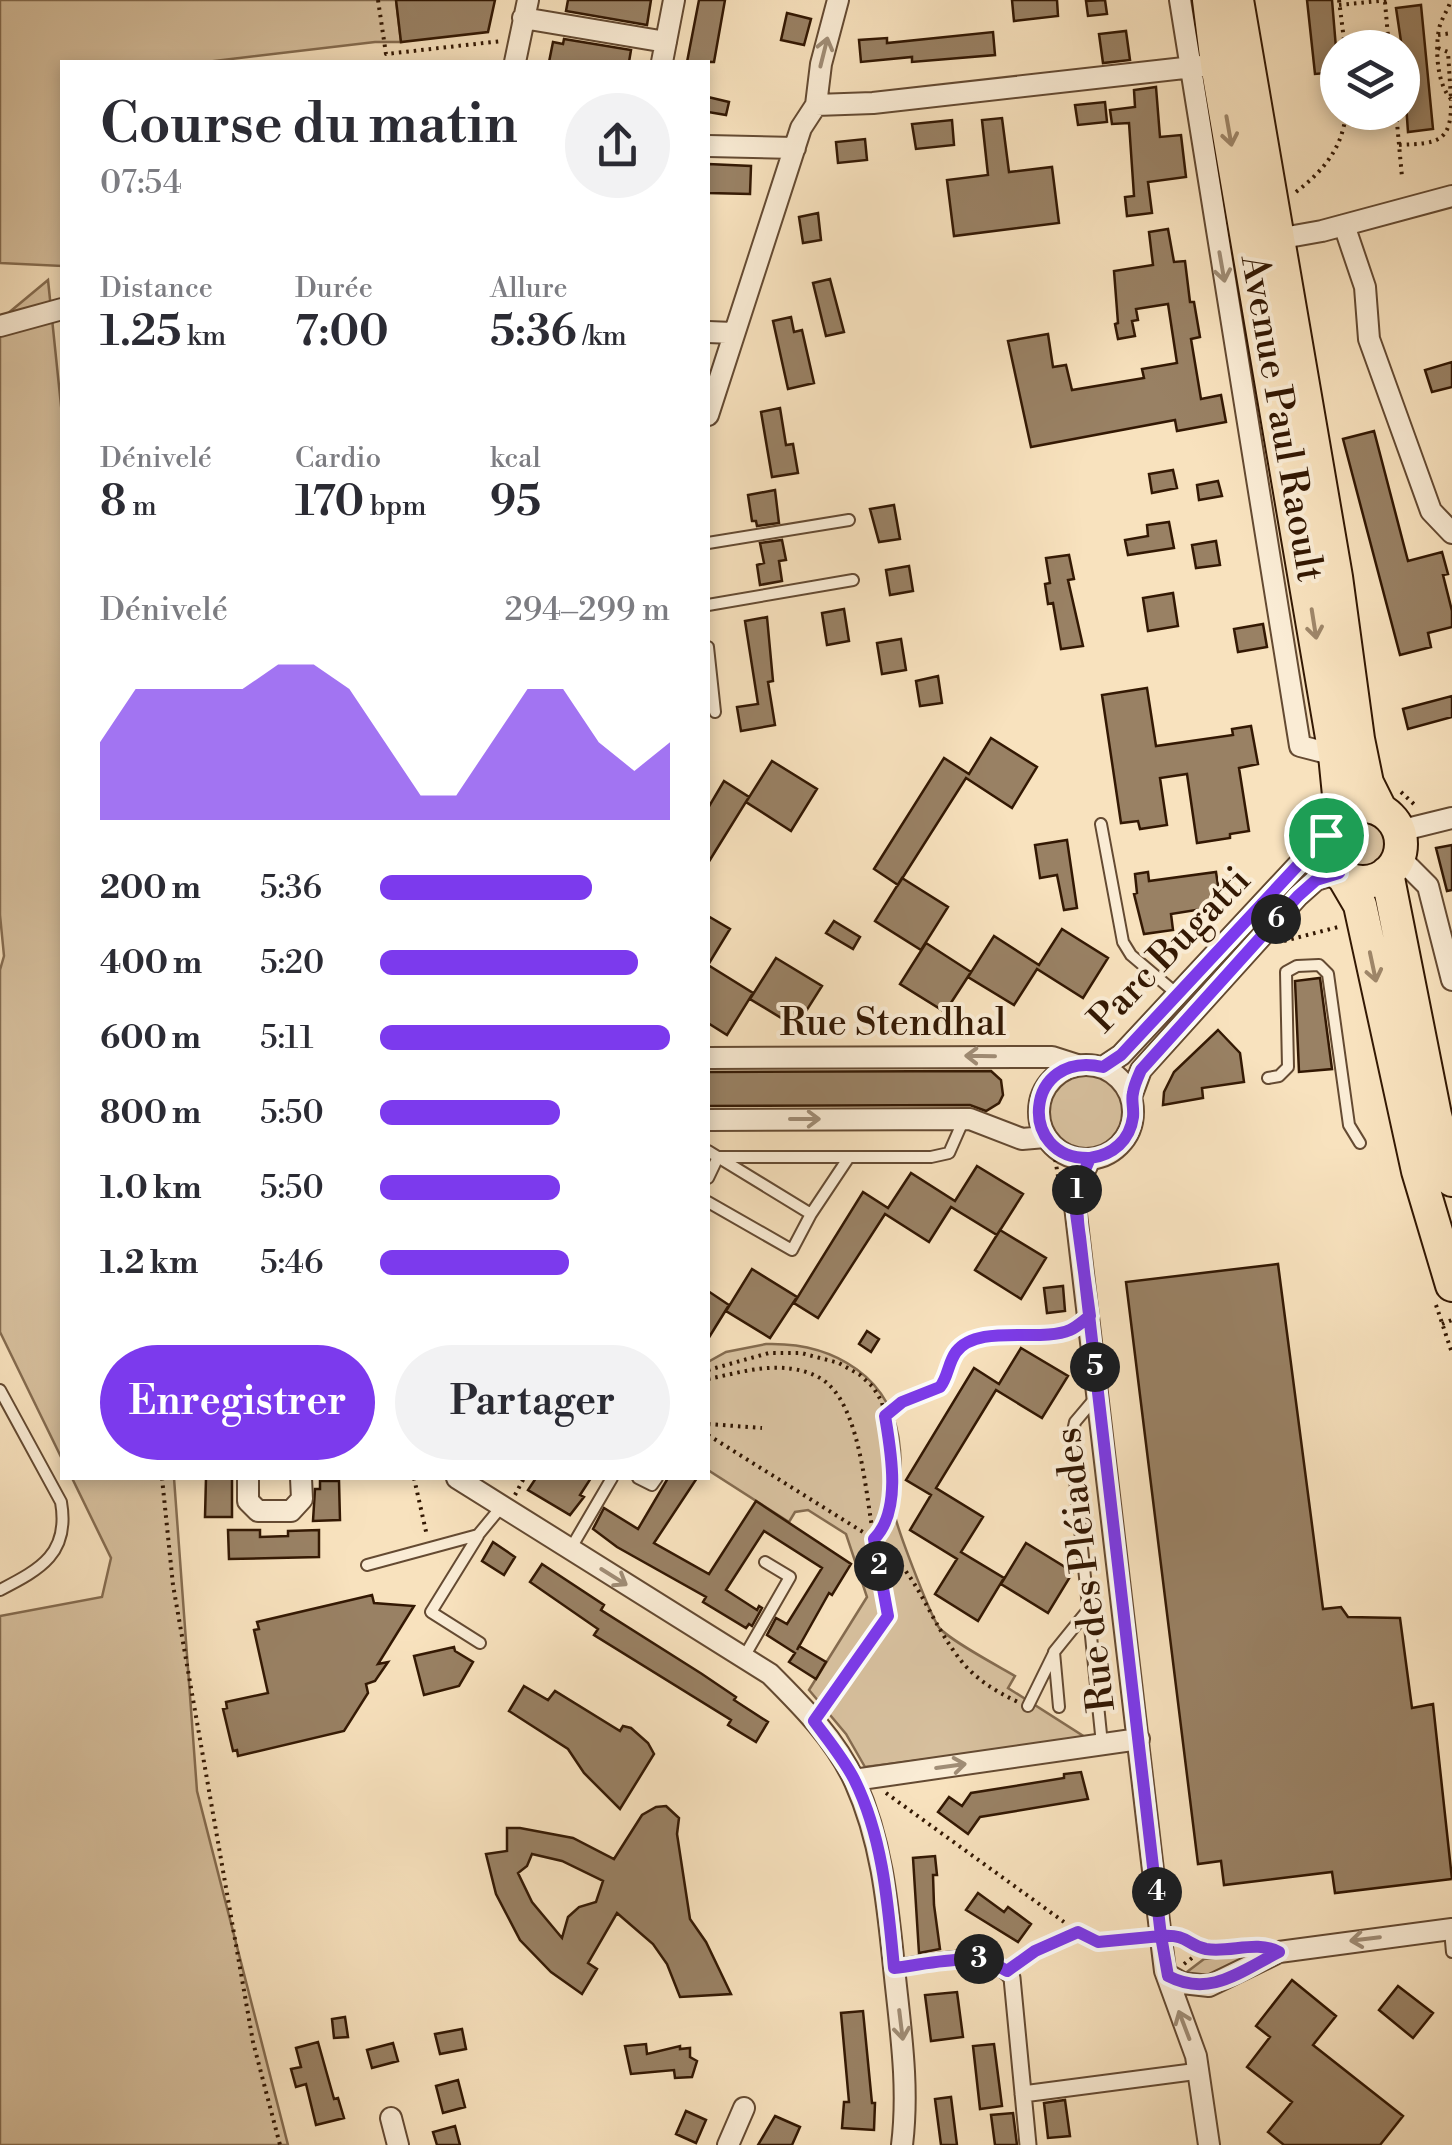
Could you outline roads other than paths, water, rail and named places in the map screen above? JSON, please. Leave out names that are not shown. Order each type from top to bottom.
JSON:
[{"type":"main road","points":[[1208,0],[1203,66],[1245,218],[1265,251],[1336,577],[1367,782],[1391,844],[1435,1115],[1452,1180]]},
{"type":"main road","points":[[1236,0],[1250,88],[1265,251],[1335,755],[1339,795],[1326,852],[1360,905],[1418,1171],[1452,1282]]},
{"type":"main road","points":[[1203,66],[1242,41]]},
{"type":"main road","points":[[1203,66],[1250,88]]},
{"type":"main road","points":[[1330,826],[1351,808],[1391,844]]},
{"type":"main road","points":[[1341,874],[1360,882],[1391,844]]},
{"type":"main road","points":[[1418,1171],[1436,1187],[1452,1235]]},
{"type":"street","points":[[515,60],[526,9],[664,52],[674,0]]},
{"type":"street","points":[[710,408],[801,128],[816,106],[821,64],[838,0]]},
{"type":"street","points":[[816,106],[1203,66],[1180,0]]},
{"type":"street","name":"Avenue Paul Raoult","points":[[1203,66],[1300,746],[1335,755]]},
{"type":"street","points":[[710,146],[795,148]]},
{"type":"street","points":[[1265,251],[1452,196]]},
{"type":"street","points":[[1344,225],[1365,287],[1369,339],[1431,511],[1452,533]]},
{"type":"street","points":[[0,326],[60,310]]},
{"type":"street","points":[[710,332],[732,333]]},
{"type":"street","points":[[1452,818],[1391,844],[1425,881],[1444,920],[1452,980]]},
{"type":"street","name":"Parc Bugatti","points":[[1103,1067],[1121,1055],[1178,995],[1330,826]]},
{"type":"street","name":"Parc Bugatti","points":[[1131,1097],[1141,1070],[1281,914],[1313,882],[1341,874]]},
{"type":"street","name":"Rue Stendhal","points":[[710,1058],[1052,1057],[1076,1065]]},
{"type":"street","points":[[1076,1065],[1103,1067],[1116,1074],[1131,1097],[1134,1114],[1130,1129],[1110,1153],[1090,1158],[1064,1154],[1045,1137],[1038,1108],[1042,1093],[1050,1080],[1076,1065]]},
{"type":"street","points":[[710,1120],[964,1119],[1022,1138],[1045,1137]]},
{"type":"street","name":"Rue des Pléiades","points":[[1090,1158],[1078,1186],[1075,1206],[1161,1936],[1167,1973],[1199,2071],[1209,2145]]},
{"type":"street","points":[[248,1480],[248,1501],[258,1511],[291,1511],[302,1499],[301,1480]]},
{"type":"street","points":[[460,1480],[770,1674],[860,1779],[882,1868],[894,1968],[905,2072],[902,2145]]},
{"type":"street","points":[[860,1779],[1139,1740]]},
{"type":"street","points":[[1167,1973],[1182,1983],[1210,1986],[1279,1952],[1451,1929]]},
{"type":"street","points":[[894,1968],[978,1959],[992,1961],[1007,1971],[1012,1978],[1028,2145]]},
{"type":"street","points":[[1023,2094],[1199,2071]]},
{"type":"street","points":[[728,2145],[744,2108]]},
{"type":"street","points":[[391,2118],[398,2145]]},
{"type":"lane","points":[[710,543],[850,520]]},
{"type":"lane","points":[[710,604],[853,580]]},
{"type":"lane","points":[[710,666],[715,712]]},
{"type":"lane","points":[[1101,824],[1123,942],[1131,956],[1178,995]]},
{"type":"lane","points":[[1268,1078],[1279,1076],[1288,1067],[1286,972],[1297,966],[1319,964],[1328,974],[1349,1125],[1360,1143]]},
{"type":"lane","points":[[713,1154],[931,1156],[949,1153],[964,1119]]},
{"type":"lane","points":[[713,1154],[811,1214]]},
{"type":"lane","points":[[710,1203],[792,1250],[849,1157]]},
{"type":"lane","points":[[0,1390],[61,1502],[64,1522],[60,1542],[50,1558],[32,1574],[0,1590]]},
{"type":"lane","points":[[1099,1394],[1075,1422],[1070,1440],[1102,1745]]},
{"type":"lane","points":[[570,1549],[611,1480]]},
{"type":"lane","points":[[480,1643],[431,1612],[478,1535],[502,1506]]},
{"type":"lane","points":[[368,1565],[478,1535]]},
{"type":"lane","points":[[744,1657],[790,1578],[765,1562]]},
{"type":"lane","points":[[1028,1706],[1054,1652],[1088,1609]]},
{"type":"lane","points":[[1054,1652],[1059,1707]]},
{"type":"lane","points":[[1451,1929],[1452,1952]]},
{"type":"lane","points":[[1007,1971],[1035,1951],[1078,1932]]}]
